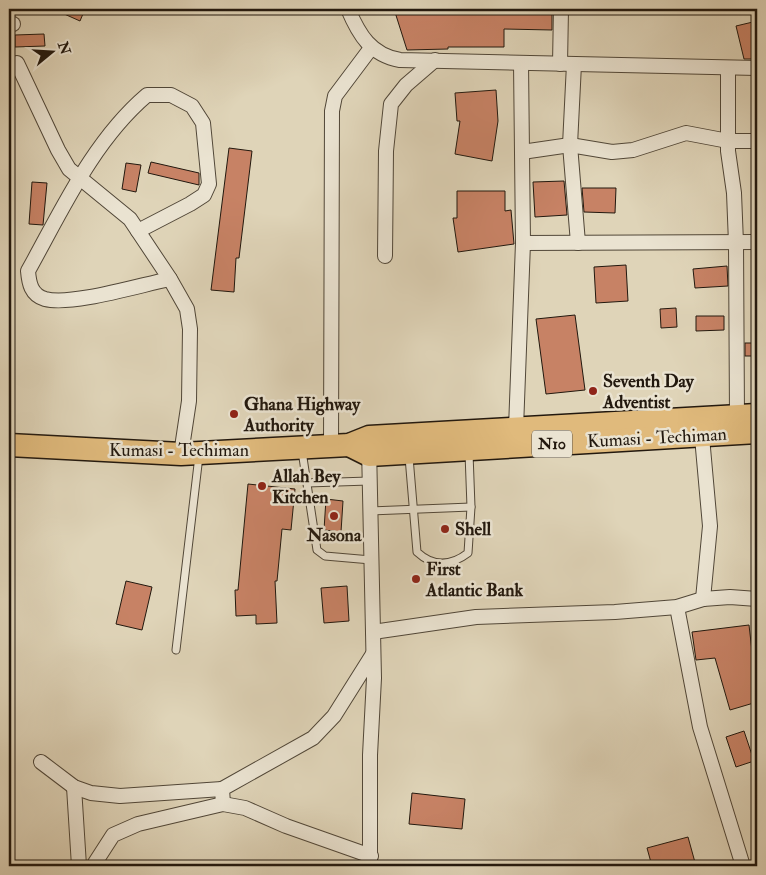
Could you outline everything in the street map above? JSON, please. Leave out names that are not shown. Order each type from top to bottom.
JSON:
[{"type":"highway","name":"Kumasi - Techiman","points":[[9,445],[190,453],[354,446],[516,428],[747,415]]},
{"type":"highway","name":"Kumasi - Techiman","points":[[354,446],[409,452],[702,437],[757,432]]},
{"type":"street","points":[[348,9],[358,31],[370,48],[389,58],[757,68]]},
{"type":"street","points":[[560,64],[561,9]]},
{"type":"street","points":[[93,866],[113,836],[138,824],[223,804],[245,808],[371,861],[370,755],[373,632],[369,481],[354,446],[332,111],[335,96],[370,48]]},
{"type":"street","points":[[384,256],[386,151],[391,104],[406,85],[434,60]]},
{"type":"street","points":[[17,63],[69,170],[100,197],[119,209],[130,219],[170,278],[186,309],[190,329],[190,453]]},
{"type":"street","points":[[516,428],[522,243],[521,63]]},
{"type":"street","points":[[574,64],[570,145],[578,243]]},
{"type":"street","points":[[728,68],[728,141],[734,192],[747,415]]},
{"type":"street","points":[[138,231],[204,195],[209,184],[203,122],[192,106],[171,95],[146,95],[124,114],[79,178],[28,272],[29,285],[36,294],[45,299],[72,299],[170,278]]},
{"type":"street","points":[[522,152],[570,145],[612,152],[633,150],[686,133],[728,141],[757,141]]},
{"type":"street","points":[[522,243],[757,242]]},
{"type":"street","points":[[702,437],[710,526],[703,599]]},
{"type":"street","points":[[373,632],[476,617],[615,612],[677,607],[703,599],[730,597],[757,599]]},
{"type":"street","points":[[677,607],[700,727],[743,866]]},
{"type":"street","points":[[41,762],[74,787],[91,793],[120,796],[222,788],[314,738],[334,716],[373,653]]},
{"type":"street","points":[[74,787],[79,866]]},
{"type":"street","points":[[222,788],[223,804]]},
{"type":"lane","points":[[302,448],[317,550],[326,556],[371,560]]},
{"type":"lane","points":[[409,452],[412,509],[417,552],[427,561],[448,563],[459,560],[468,553],[471,506],[469,448]]},
{"type":"lane","points":[[176,650],[190,453]]},
{"type":"lane","points":[[307,483],[369,481]]},
{"type":"lane","points":[[370,511],[471,506]]},
{"type":"building","points":[[53,9],[85,9],[80,21]]},
{"type":"building","points":[[394,9],[552,10],[552,30],[504,29],[504,47],[448,47],[448,49],[407,50]]},
{"type":"building","points":[[757,21],[757,59],[744,59],[736,26]]},
{"type":"building","points":[[44,34],[45,46],[15,47],[15,35]]},
{"type":"building","points":[[496,90],[498,121],[492,161],[455,154],[460,121],[457,121],[455,93]]},
{"type":"building","points":[[229,148],[252,151],[239,258],[236,258],[234,292],[211,290]]},
{"type":"building","points":[[151,162],[199,173],[199,185],[148,173]]},
{"type":"building","points":[[126,163],[141,165],[136,192],[122,189]]},
{"type":"building","points":[[564,181],[567,215],[535,217],[533,182]]},
{"type":"building","points":[[32,182],[47,183],[43,225],[29,224]]},
{"type":"building","points":[[582,188],[616,188],[615,213],[584,212]]},
{"type":"building","points":[[457,191],[505,191],[505,211],[511,210],[514,244],[458,252],[453,218],[457,218]]},
{"type":"building","points":[[626,265],[628,301],[596,303],[594,267]]},
{"type":"building","points":[[727,266],[728,286],[695,288],[693,269]]},
{"type":"building","points":[[676,308],[677,327],[661,328],[660,309]]},
{"type":"building","points":[[575,315],[585,390],[546,394],[536,319]]},
{"type":"building","points":[[696,316],[724,316],[724,330],[696,331]]},
{"type":"building","points":[[745,343],[757,343],[757,356],[745,356]]},
{"type":"building","points":[[248,484],[295,489],[291,530],[282,529],[277,581],[275,581],[277,623],[256,624],[256,615],[236,616],[235,590],[238,590]]},
{"type":"building","points":[[326,499],[343,501],[341,532],[324,530]]},
{"type":"building","points":[[126,581],[152,587],[142,630],[116,624]]},
{"type":"building","points":[[347,586],[349,621],[324,623],[321,588]]},
{"type":"building","points":[[749,625],[753,660],[757,659],[757,702],[730,710],[715,658],[696,660],[692,632]]},
{"type":"building","points":[[744,731],[754,761],[736,767],[726,737]]},
{"type":"building","points":[[412,793],[465,799],[462,829],[409,824]]},
{"type":"building","points":[[688,837],[696,866],[652,866],[647,848]]},
{"type":"place","name":"Seventh Day Adventist","points":[[593,391]]},
{"type":"place","name":"Ghana Highway Authority","points":[[234,414]]},
{"type":"place","name":"Allah Bey Kitchen","points":[[262,486]]},
{"type":"place","name":"Nasona","points":[[334,516]]},
{"type":"place","name":"Shell","points":[[445,529]]},
{"type":"place","name":"First Atlantic Bank","points":[[416,579]]}]
